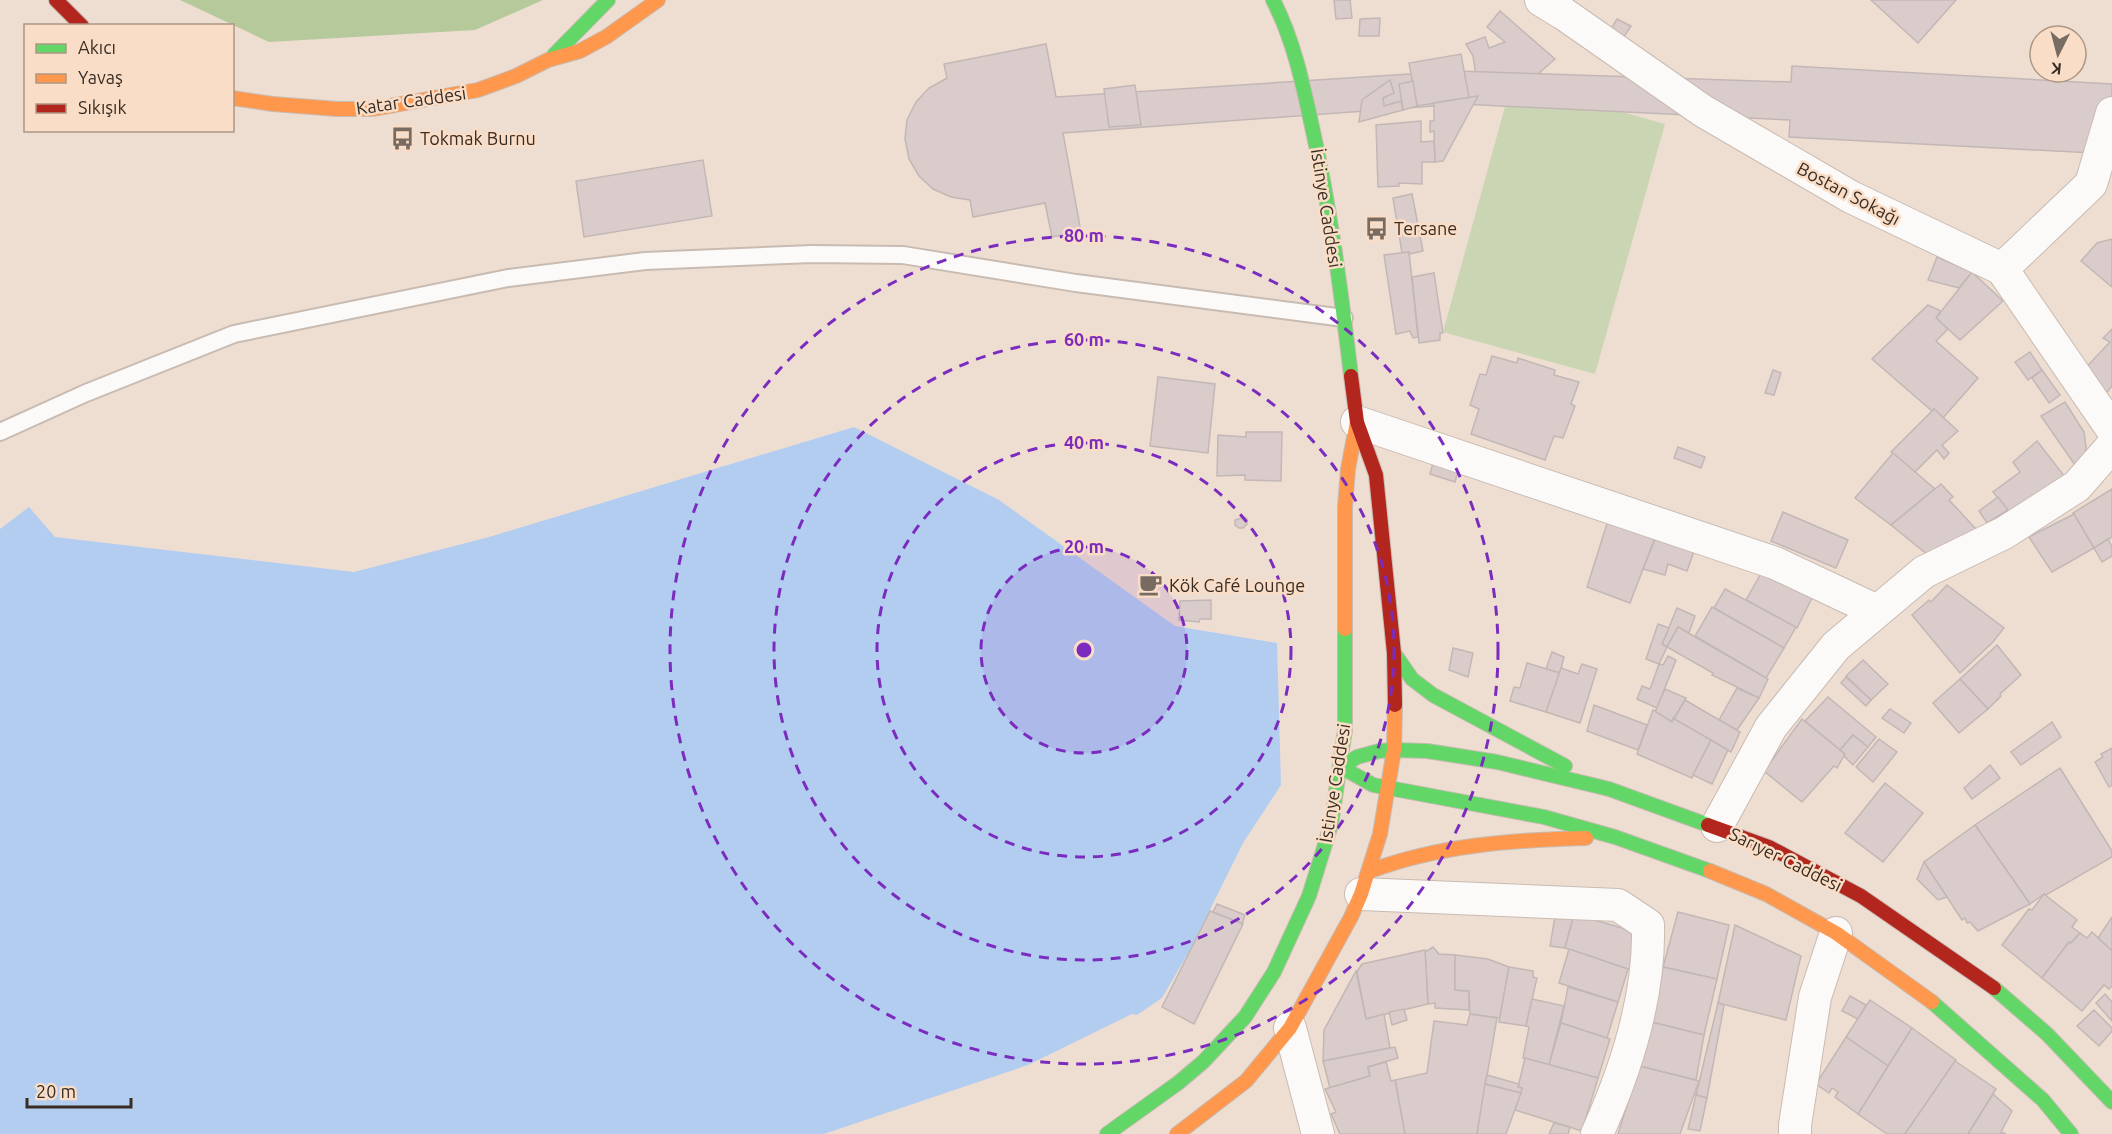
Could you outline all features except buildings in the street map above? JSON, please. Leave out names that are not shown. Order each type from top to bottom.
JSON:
[{"type":"main road","points":[[56,0],[80,24]]},
{"type":"main road","name":"Katar Caddesi","points":[[234,98],[337,109],[373,109],[478,90],[516,76],[548,60],[580,51],[606,38],[658,0]]},
{"type":"main road","name":"İstinye Caddesi","points":[[1177,1134],[1246,1081],[1290,1028],[1351,916],[1366,882],[1380,834],[1394,750],[1396,726],[1394,653],[1376,475],[1357,422],[1321,165],[1298,62],[1286,25],[1273,0]]},
{"type":"main road","name":"Katar Caddesi","points":[[548,60],[607,1]]},
{"type":"main road","name":"İstinye Caddesi","points":[[1107,1134],[1203,1062],[1245,1017],[1274,972],[1310,896],[1331,825],[1345,730],[1345,507],[1348,469],[1357,422]]},
{"type":"main road","points":[[1394,653],[1412,679],[1433,695],[1609,789]]},
{"type":"main road","name":"Sarıyer Caddesi","points":[[1341,766],[1357,757],[1379,751],[1394,750],[1427,751],[1497,762],[1609,789],[1717,826],[1769,847],[1861,896],[1993,987],[2046,1034],[2112,1102]]},
{"type":"main road","points":[[1341,766],[1373,785],[1532,815],[1615,837],[1686,861],[1766,894],[1836,933],[1937,1005],[2043,1100],[2071,1134]]},
{"type":"main road","points":[[1366,882],[1420,853],[1468,846],[1615,837]]},
{"type":"street","name":"Bostan Sokağı","points":[[1540,0],[1564,14],[1713,117],[1851,197],[2002,269],[2112,429]]},
{"type":"street","points":[[2002,269],[2091,184],[2112,113]]},
{"type":"street","points":[[1357,422],[1776,563],[1877,611]]},
{"type":"street","points":[[1717,826],[1771,728],[1836,646],[1924,572],[2004,533],[2077,486],[2112,446]]},
{"type":"street","points":[[1366,882],[1618,905],[1648,925],[1649,947],[1635,1031],[1597,1134]]},
{"type":"street","points":[[1795,1134],[1815,997],[1836,933]]},
{"type":"street","points":[[1290,1028],[1318,1134]]},
{"type":"lane","points":[[0,432],[86,393],[234,334],[508,278],[645,261],[812,254],[903,255],[1076,283],[1344,318]]},
{"type":"green space","points":[[180,0],[543,0],[475,30],[269,42]]},
{"type":"green space","points":[[1512,81],[1665,124],[1595,374],[1443,332]]},
{"type":"water","points":[[854,427],[999,500],[1175,626],[1277,643],[1281,785],[1243,843],[1190,950],[1162,998],[1137,1015],[1132,1014],[1028,1065],[824,1134],[0,1134],[0,529],[29,507],[55,537],[354,572],[489,537]]},
{"type":"traffic: fast","points":[[554,55],[608,0]]},
{"type":"traffic: fast","points":[[1273,0],[1296,60],[1318,154],[1334,249],[1351,376]]},
{"type":"traffic: fast","points":[[1107,1134],[1203,1062],[1245,1017],[1274,972],[1309,896],[1331,825],[1345,730],[1345,629]]},
{"type":"traffic: fast","points":[[1394,653],[1412,679],[1433,695],[1565,766]]},
{"type":"traffic: fast","points":[[1341,767],[1357,757],[1379,751],[1394,750],[1427,751],[1497,762],[1609,789],[1708,825]]},
{"type":"traffic: fast","points":[[1341,767],[1373,785],[1544,817],[1615,837],[1710,871]]},
{"type":"traffic: fast","points":[[1994,988],[2047,1034],[2112,1102]]},
{"type":"traffic: fast","points":[[1932,1002],[2043,1100],[2071,1134]]},
{"type":"traffic: slow","points":[[234,98],[337,109],[373,109],[478,90],[516,76],[548,60],[580,51],[606,37],[658,0]]},
{"type":"traffic: slow","points":[[1345,629],[1345,507],[1348,469],[1357,422]]},
{"type":"traffic: slow","points":[[1177,1134],[1246,1081],[1290,1028],[1351,917],[1361,894],[1380,834],[1394,750],[1395,705]]},
{"type":"traffic: slow","points":[[1370,871],[1423,855],[1476,846],[1531,840],[1586,838]]},
{"type":"traffic: slow","points":[[1710,871],[1766,894],[1836,933],[1932,1002]]},
{"type":"traffic: jam","points":[[56,0],[80,24]]},
{"type":"traffic: jam","points":[[1351,376],[1357,422],[1376,475],[1394,653],[1395,705]]},
{"type":"traffic: jam","points":[[1708,825],[1769,847],[1861,896],[1994,988]]},
{"type":"place","name":"Tokmak Burnu","points":[[402,138]]},
{"type":"place","name":"Tersane","points":[[1376,228]]},
{"type":"place","name":"Kök Café Lounge","points":[[1151,585]]}]
